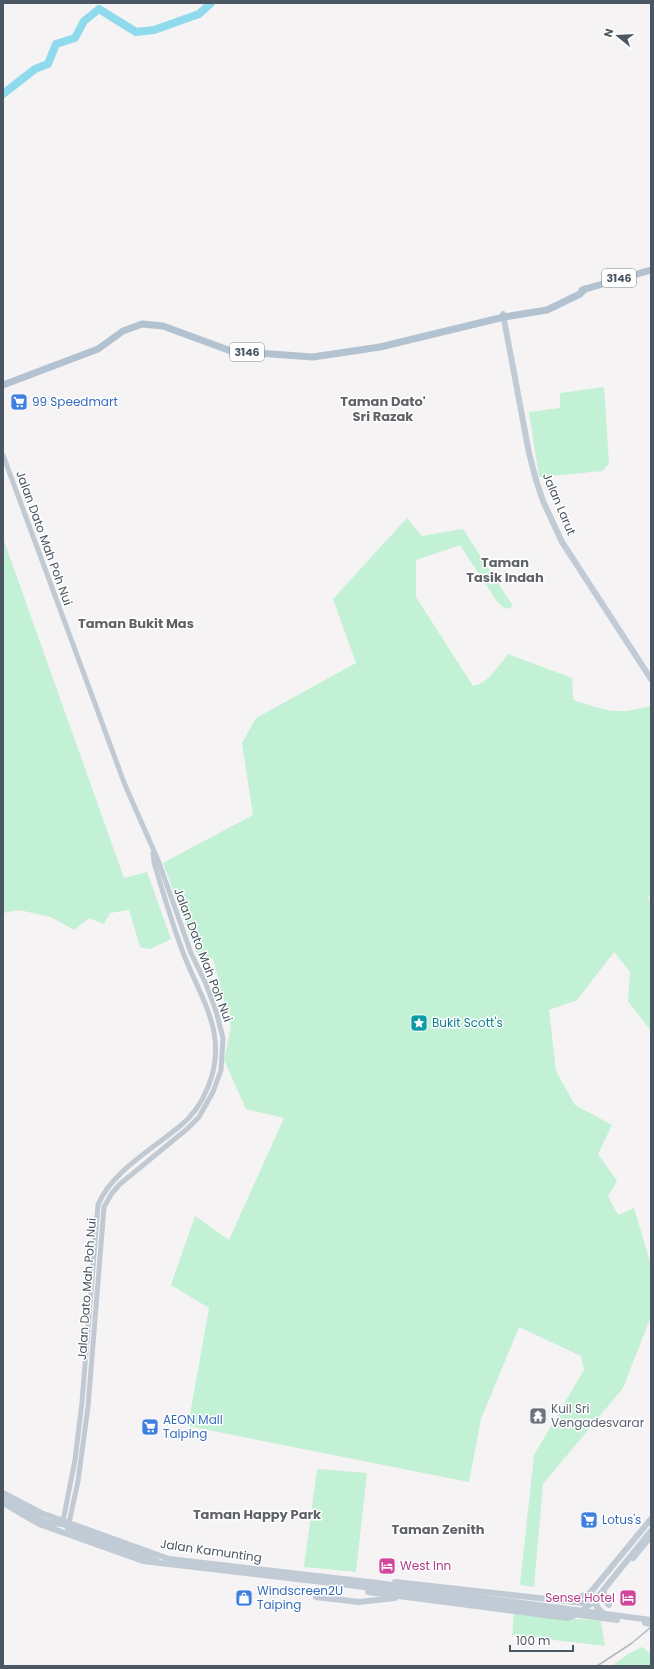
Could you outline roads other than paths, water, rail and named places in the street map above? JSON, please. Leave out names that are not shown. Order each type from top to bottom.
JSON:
[{"type":"main road","name":"3146","points":[[3,384],[91,352],[102,347],[123,331],[142,324],[163,326],[231,351],[313,357],[380,347],[462,325],[504,316],[539,312],[559,304],[585,290],[651,270]]},
{"type":"main road","name":"Jalan Larut","points":[[504,316],[529,453],[543,501],[562,542],[651,680]]},
{"type":"main road","name":"Jalan Kamunting","points":[[3,1493],[41,1513],[65,1523],[169,1559],[378,1583],[424,1592],[648,1624]]},
{"type":"main road","points":[[3,1500],[41,1519],[55,1524],[65,1523],[68,1528],[93,1538],[168,1564]]},
{"type":"main road","name":"Jalan Kamunting","points":[[3,1503],[39,1524],[132,1558],[168,1564],[339,1584],[424,1592],[651,1620]]},
{"type":"main road","points":[[557,1601],[574,1599],[589,1594],[651,1519]]},
{"type":"main road","points":[[604,1614],[598,1609],[596,1599],[651,1531]]},
{"type":"main road","name":"Jalan Kamunting","points":[[339,1584],[355,1590],[563,1618],[573,1617],[592,1604],[604,1592],[651,1536]]},
{"type":"main road","name":"Jalan Kamunting","points":[[378,1583],[396,1582],[557,1601]]},
{"type":"main road","points":[[604,1592],[604,1600],[608,1605]]},
{"type":"main road","points":[[589,1594],[589,1600],[592,1604]]},
{"type":"main road","points":[[316,1597],[359,1602],[409,1597]]},
{"type":"main road","points":[[557,1601],[592,1604]]},
{"type":"main road","points":[[557,1601],[577,1606],[578,1614]]},
{"type":"street","name":"Jalan Dato Mah Poh Nui","points":[[3,455],[125,785],[153,851],[191,953],[216,1011],[223,1038],[223,1058],[221,1070],[213,1092],[199,1117],[187,1129],[120,1184],[112,1193],[104,1207],[88,1407],[80,1474],[65,1523]]},
{"type":"street","name":"Jalan Dato Mah Poh Nui","points":[[65,1523],[82,1402],[98,1205],[101,1197],[116,1178],[182,1125],[194,1113],[205,1094],[215,1068],[217,1050],[214,1027],[199,986],[184,956],[174,928],[154,862],[153,851]]},
{"type":"street","points":[[98,1205],[104,1207]]},
{"type":"waterway","points":[[3,94],[35,69],[48,64],[56,44],[75,38],[84,21],[99,9],[136,32],[154,30],[199,14],[211,3]]},
{"type":"railway","points":[[597,1666],[632,1643],[651,1627]]},
{"type":"place","name":"99 Speedmart","points":[[19,402]]},
{"type":"place","name":"Bukit Scott's","points":[[419,1023]]},
{"type":"place","name":"Kuil Sri Vengadesvarar","points":[[538,1416]]},
{"type":"place","name":"AEON Mall Taiping","points":[[150,1427]]},
{"type":"place","name":"Lotus's","points":[[589,1520]]},
{"type":"place","name":"West Inn","points":[[387,1566]]},
{"type":"place","name":"Windscreen2U Taiping","points":[[244,1598]]},
{"type":"place","name":"Sense Hotel","points":[[628,1598]]},
{"type":"district","name":"Taman Dato' Sri Razak","points":[[383,408]]},
{"type":"district","name":"Taman Tasik Indah","points":[[505,570]]},
{"type":"district","name":"Taman Bukit Mas","points":[[136,623]]},
{"type":"district","name":"Taman Happy Park","points":[[257,1514]]},
{"type":"district","name":"Taman Zenith","points":[[438,1529]]}]
